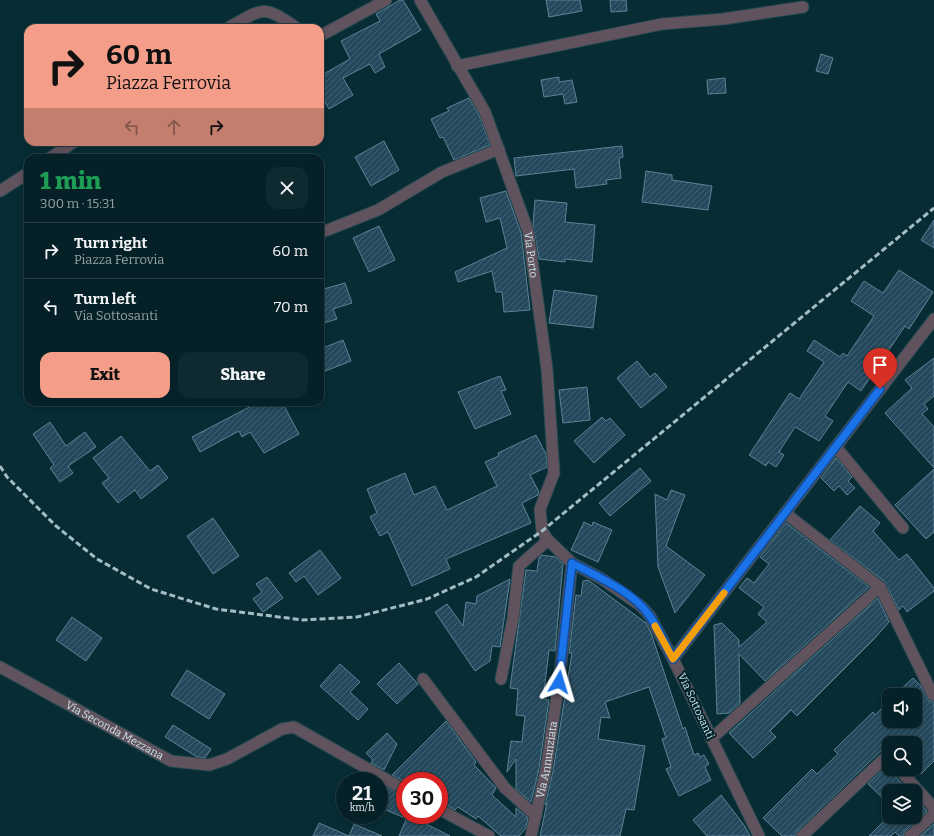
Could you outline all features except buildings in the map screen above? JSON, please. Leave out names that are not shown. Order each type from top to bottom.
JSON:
[{"type":"street","points":[[324,34],[386,0]]},
{"type":"street","name":"Via Porto","points":[[420,0],[485,112],[528,231],[547,369],[554,473],[540,509],[545,535]]},
{"type":"street","points":[[457,66],[662,24],[722,19],[803,7]]},
{"type":"street","points":[[236,24],[260,11],[268,11],[276,13],[291,24]]},
{"type":"street","points":[[56,154],[68,146]]},
{"type":"street","points":[[324,231],[378,210],[442,172],[499,149]]},
{"type":"street","points":[[0,191],[24,175]]},
{"type":"street","points":[[673,659],[934,319]]},
{"type":"street","points":[[836,447],[903,528]]},
{"type":"street","points":[[785,513],[880,587],[934,695]]},
{"type":"street","points":[[501,679],[513,618],[519,566],[545,535]]},
{"type":"street","name":"Via Sottosanti","points":[[545,535],[572,563],[602,579],[641,606],[650,616],[673,659],[759,836]]},
{"type":"street","name":"Via Annunziata","points":[[531,836],[546,770],[559,682],[572,563]]},
{"type":"street","points":[[711,739],[880,587]]},
{"type":"street","name":"Via Seconda Mezzana","points":[[0,667],[170,761],[209,765],[228,759],[282,729],[294,727],[396,785]]},
{"type":"street","points":[[423,679],[505,788],[536,816]]},
{"type":"street","points":[[802,836],[882,761]]},
{"type":"street","points":[[905,776],[934,808]]},
{"type":"street","points":[[448,814],[489,836]]},
{"type":"street","points":[[910,836],[934,814]]},
{"type":"railway","points":[[0,466],[7,477],[56,526],[97,559],[151,589],[216,609],[303,620],[357,617],[427,599],[476,577],[542,531],[934,208]]},
{"type":"slow traffic","points":[[655,626],[673,659],[724,593]]},
{"type":"route","points":[[559,682],[572,563],[602,579],[629,596],[641,606],[650,616],[673,659],[880,389]]}]
